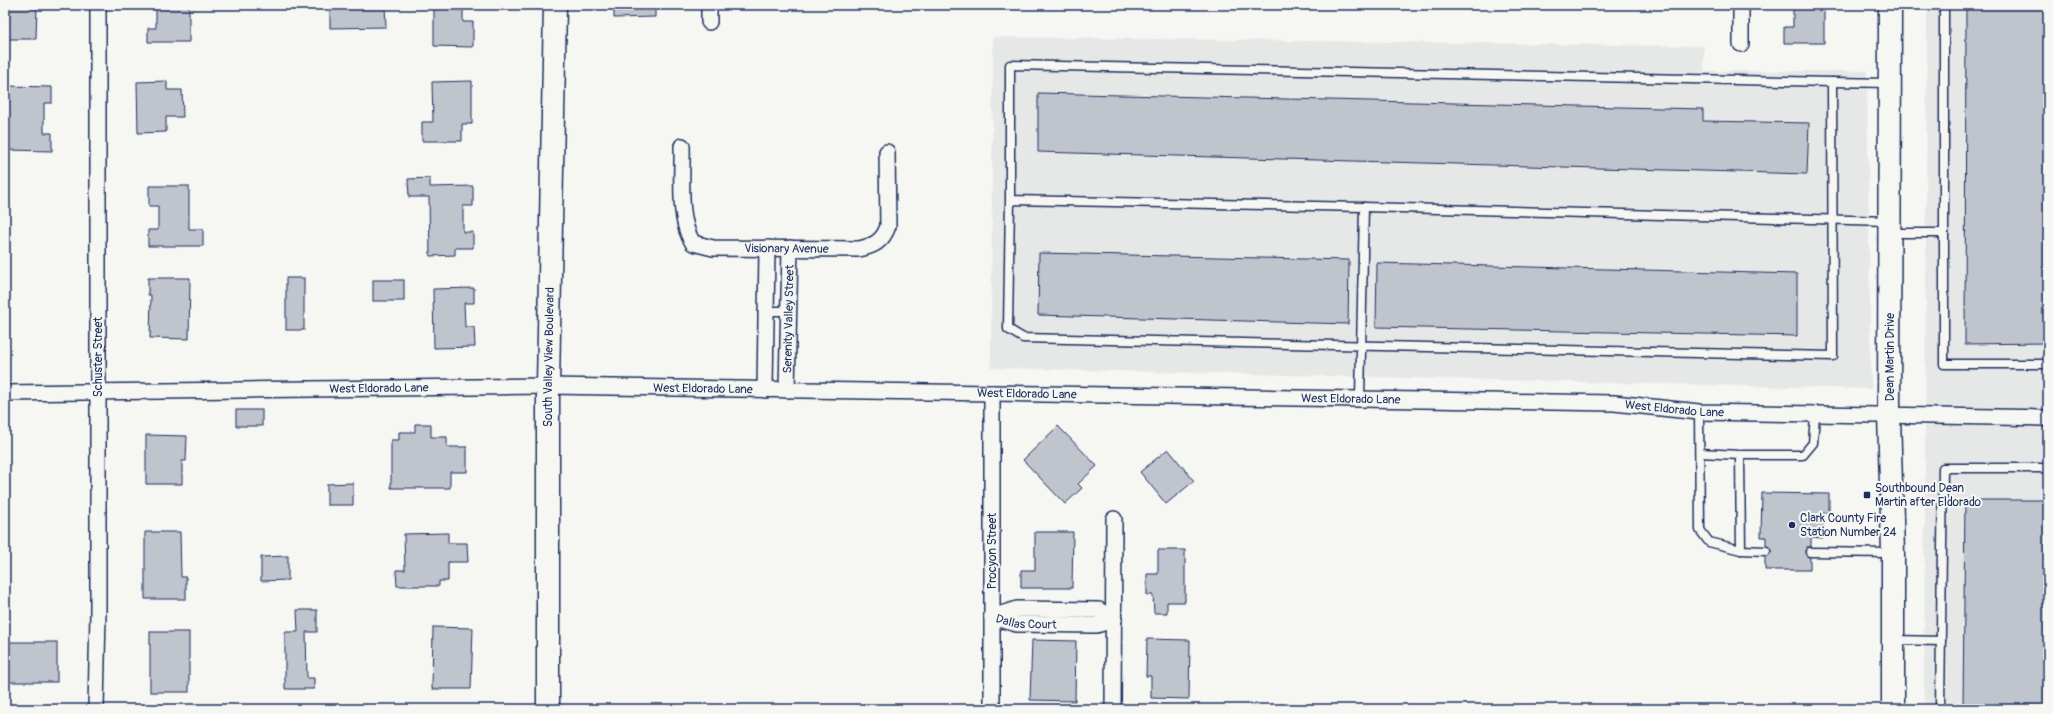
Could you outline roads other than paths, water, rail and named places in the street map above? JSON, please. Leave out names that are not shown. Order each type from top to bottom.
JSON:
[{"type":"main road","name":"South Valley View Boulevard","points":[[548,709],[548,386],[555,5]]},
{"type":"main road","name":"Dean Martin Drive","points":[[1890,5],[1891,227],[1889,415],[1893,553],[1893,709]]},
{"type":"street","name":"Schuster Street","points":[[96,709],[98,5]]},
{"type":"street","points":[[708,5],[708,22]]},
{"type":"street","points":[[1741,5],[1741,44]]},
{"type":"street","name":"Visionary Avenue","points":[[682,146],[684,221],[686,234],[693,243],[713,248],[859,249],[871,247],[879,242],[886,234],[888,226],[887,152]]},
{"type":"street","name":"Serenity Valley Street","points":[[765,390],[767,248]]},
{"type":"street","name":"Serenity Valley Street","points":[[787,390],[790,248]]},
{"type":"street","name":"West Eldorado Lane","points":[[5,393],[548,386],[1614,402],[1699,412],[2048,418]]},
{"type":"street","name":"Procyon Street","points":[[992,393],[992,709]]},
{"type":"street","points":[[1113,709],[1114,519]]},
{"type":"street","name":"Dallas Court","points":[[992,617],[1017,609],[1099,610],[1114,620]]},
{"type":"lane","points":[[1944,5],[1944,364],[2048,364]]},
{"type":"lane","points":[[1832,82],[1833,356],[1023,338],[1008,329],[1010,65],[1891,83]]},
{"type":"lane","points":[[1010,200],[1364,207],[1832,220],[1944,233]]},
{"type":"lane","points":[[1360,398],[1364,207]]},
{"type":"lane","points":[[766,311],[789,312]]},
{"type":"lane","points":[[1699,412],[1700,530],[1709,542],[1741,550],[1766,551]]},
{"type":"lane","points":[[1700,453],[1740,455],[1803,455],[1813,443],[1815,415]]},
{"type":"lane","points":[[1740,455],[1741,550]]},
{"type":"lane","points":[[1940,709],[1943,468],[2048,468]]},
{"type":"lane","points":[[1810,552],[1893,553]]},
{"type":"lane","points":[[1893,640],[1941,641]]},
{"type":"place","name":"Southbound Dean Martin after Eldorado","points":[[1867,495]]},
{"type":"place","name":"Clark County Fire Station Number 24","points":[[1792,525]]}]
